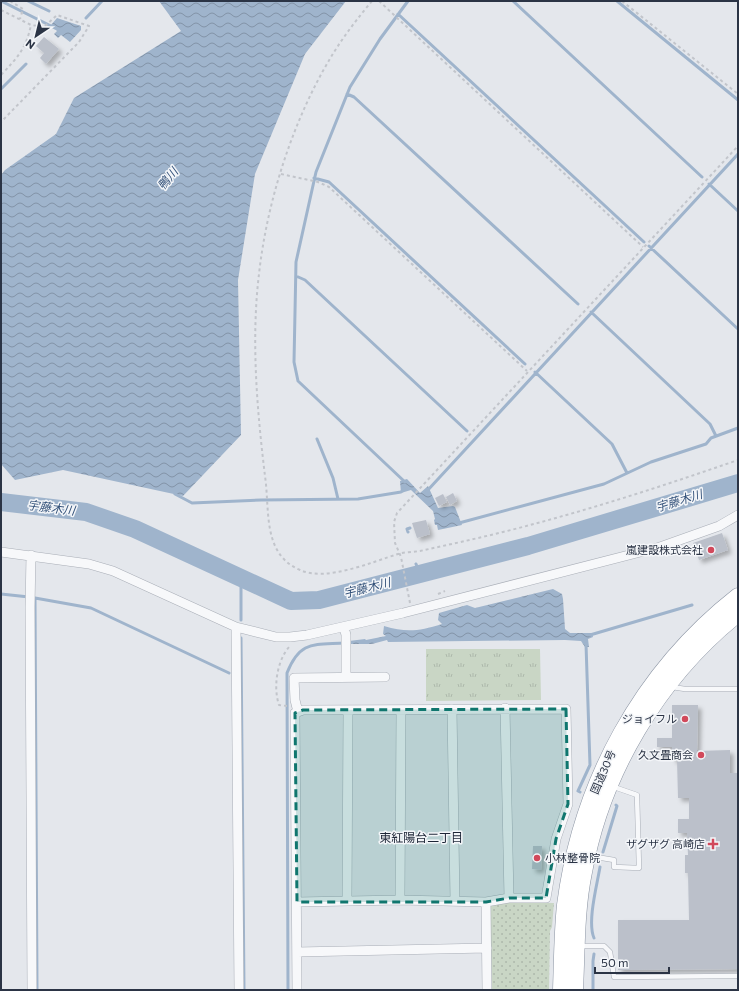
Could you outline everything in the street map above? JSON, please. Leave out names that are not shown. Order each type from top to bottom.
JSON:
[{"type":"highway","name":"国道30号","points":[[561,990],[565,906],[579,838],[598,780],[624,728],[656,679],[674,656],[698,631],[738,596]]},
{"type":"highway","name":"国道30号","points":[[575,990],[578,908],[588,856],[599,812],[610,785],[635,735],[667,686],[707,641],[738,614]]},
{"type":"street","points":[[1,552],[32,555],[89,564],[112,571],[236,627],[276,637],[298,636],[344,627],[660,547],[736,519]]},
{"type":"street","points":[[32,555],[30,598],[32,990]]},
{"type":"street","points":[[236,627],[239,990]]},
{"type":"street","points":[[344,627],[346,643],[346,677]]},
{"type":"street","points":[[298,712],[294,700],[294,678],[385,676]]},
{"type":"street","points":[[297,902],[400,900],[486,902],[509,898],[546,898],[556,839],[568,804],[566,709],[505,708],[348,711],[303,710],[295,713],[297,990]]},
{"type":"street","points":[[505,708],[509,898]]},
{"type":"street","points":[[452,709],[455,901]]},
{"type":"street","points":[[400,900],[401,710]]},
{"type":"street","points":[[347,901],[348,711]]},
{"type":"street","points":[[486,902],[487,990]]},
{"type":"street","points":[[297,952],[487,948]]},
{"type":"lane","points":[[667,686],[685,689],[738,689]]},
{"type":"lane","points":[[588,856],[614,860],[614,867],[639,868],[637,795],[610,785]]},
{"type":"lane","points":[[577,946],[604,946],[610,952],[614,977],[738,976]]},
{"type":"path","points":[[10,1],[22,6],[24,11],[20,19]]},
{"type":"path","points":[[372,1],[329,60],[309,101],[271,204],[258,276],[256,334],[262,454],[269,502],[268,526],[273,542],[281,556],[299,570],[321,574],[500,533],[574,514],[738,460]]},
{"type":"path","points":[[379,1],[643,247]]},
{"type":"path","points":[[622,1],[738,94]]},
{"type":"path","points":[[1,10],[31,25],[44,27],[57,15],[88,26],[79,42],[1,122]]},
{"type":"path","points":[[1,75],[19,56],[27,41],[31,25]]},
{"type":"path","points":[[410,599],[400,555],[395,543],[394,517],[527,371],[738,146]]},
{"type":"path","points":[[281,174],[316,182],[329,187],[527,371]]},
{"type":"path","points":[[284,706],[279,705],[276,696],[278,670],[285,652],[298,636]]},
{"type":"highlighted area","points":[[566,709],[568,804],[556,839],[546,898],[509,898],[486,902],[297,902],[295,713],[303,710]]},
{"type":"green space","points":[[426,649],[540,649],[541,700],[426,701]]},
{"type":"green space","points":[[493,902],[554,903],[552,927],[550,931],[549,990],[491,990],[490,906]]},
{"type":"water","name":"鴨川","points":[[159,1],[346,1],[305,54],[255,174],[238,280],[241,435],[183,496],[63,470],[15,480],[1,464],[1,175],[5,170],[56,134],[74,98],[181,31]]},
{"type":"water","points":[[57,18],[81,26],[81,30],[70,42],[61,35],[58,38],[54,34],[57,31],[51,25]]},
{"type":"water","points":[[407,479],[420,493],[428,486],[438,508],[455,507],[462,525],[438,530],[437,525],[435,525],[433,511],[411,490],[401,493],[400,481]]},
{"type":"water","points":[[553,589],[562,594],[565,629],[570,633],[592,633],[593,637],[588,639],[589,647],[585,647],[581,641],[565,640],[388,642],[387,640],[372,644],[349,644],[349,641],[366,640],[386,636],[383,634],[384,626],[400,630],[426,628],[442,624],[438,620],[439,613],[467,605],[475,608]]},
{"type":"building","points":[[44,37],[59,49],[46,64],[40,58],[44,53],[36,46]]},
{"type":"building","points":[[453,493],[457,501],[450,505],[446,497]]},
{"type":"building","points":[[443,494],[447,502],[439,506],[435,498]]},
{"type":"building","points":[[426,520],[430,534],[417,538],[412,523]]},
{"type":"building","name":"嵐建設株式会社","points":[[722,533],[728,550],[699,560],[693,543]]},
{"type":"building","points":[[672,705],[698,705],[697,751],[730,750],[730,773],[737,773],[738,969],[618,970],[618,920],[689,920],[688,873],[685,873],[685,855],[688,855],[687,833],[678,833],[678,819],[689,819],[689,798],[678,798],[677,760],[673,760],[672,747],[657,747],[657,738],[672,738]]},
{"type":"building","name":"小林整骨院","points":[[533,846],[542,846],[541,870],[532,869]]},
{"type":"waterway","points":[[1,1],[55,28]]},
{"type":"waterway","points":[[28,1],[49,11]]},
{"type":"waterway","points":[[86,18],[102,1]]},
{"type":"waterway","points":[[405,482],[298,381],[294,362],[296,262],[316,172],[350,87],[380,39],[408,1]]},
{"type":"waterway","points":[[513,1],[702,177]]},
{"type":"waterway","points":[[617,1],[738,100]]},
{"type":"waterway","points":[[398,14],[644,242]]},
{"type":"waterway","points":[[1,89],[26,64]]},
{"type":"waterway","points":[[347,94],[354,97],[578,304]]},
{"type":"waterway","points":[[427,491],[738,154]]},
{"type":"waterway","points":[[314,178],[329,182],[525,364]]},
{"type":"waterway","points":[[709,184],[738,211]]},
{"type":"waterway","points":[[649,246],[738,329]]},
{"type":"waterway","points":[[296,276],[305,280],[467,431]]},
{"type":"waterway","points":[[591,312],[710,424],[716,436]]},
{"type":"waterway","points":[[535,372],[612,444],[627,473]]},
{"type":"waterway","points":[[459,523],[604,484],[651,462],[706,444],[711,438],[738,428]]},
{"type":"waterway","points":[[317,439],[333,478],[338,499]]},
{"type":"waterway","name":"宇藤木川","points":[[1,502],[86,512],[135,529],[291,601],[319,600],[528,546],[738,483]]},
{"type":"waterway","points":[[175,494],[192,503],[261,500],[358,499],[401,492],[404,489]]},
{"type":"waterway","points":[[408,532],[407,529],[410,528]]},
{"type":"waterway","points":[[416,564],[420,574]]},
{"type":"waterway","points":[[241,578],[241,620]]},
{"type":"waterway","points":[[1,594],[29,597]]},
{"type":"waterway","points":[[35,598],[37,990]]},
{"type":"waterway","points":[[35,598],[91,608],[229,673]]},
{"type":"waterway","points":[[590,635],[692,605]]},
{"type":"waterway","points":[[241,638],[244,990]]},
{"type":"waterway","points":[[288,990],[287,673],[297,655],[309,646],[345,643]]},
{"type":"waterway","points":[[580,792],[578,791],[590,765],[586,644]]},
{"type":"waterway","points":[[603,852],[617,806],[616,805]]},
{"type":"waterway","points":[[594,938],[592,931],[592,913],[600,867]]},
{"type":"waterway","points":[[593,990],[594,954]]},
{"type":"place","name":"嵐建設株式会社","points":[[711,550]]},
{"type":"place","name":"ジョイフル","points":[[685,719]]},
{"type":"place","name":"久文畳商会","points":[[701,755]]},
{"type":"place","name":"ザグザグ 高崎店","points":[[713,844]]},
{"type":"place","name":"小林整骨院","points":[[537,858]]},
{"type":"district","name":"東紅陽台二丁目","points":[[421,838]]}]
